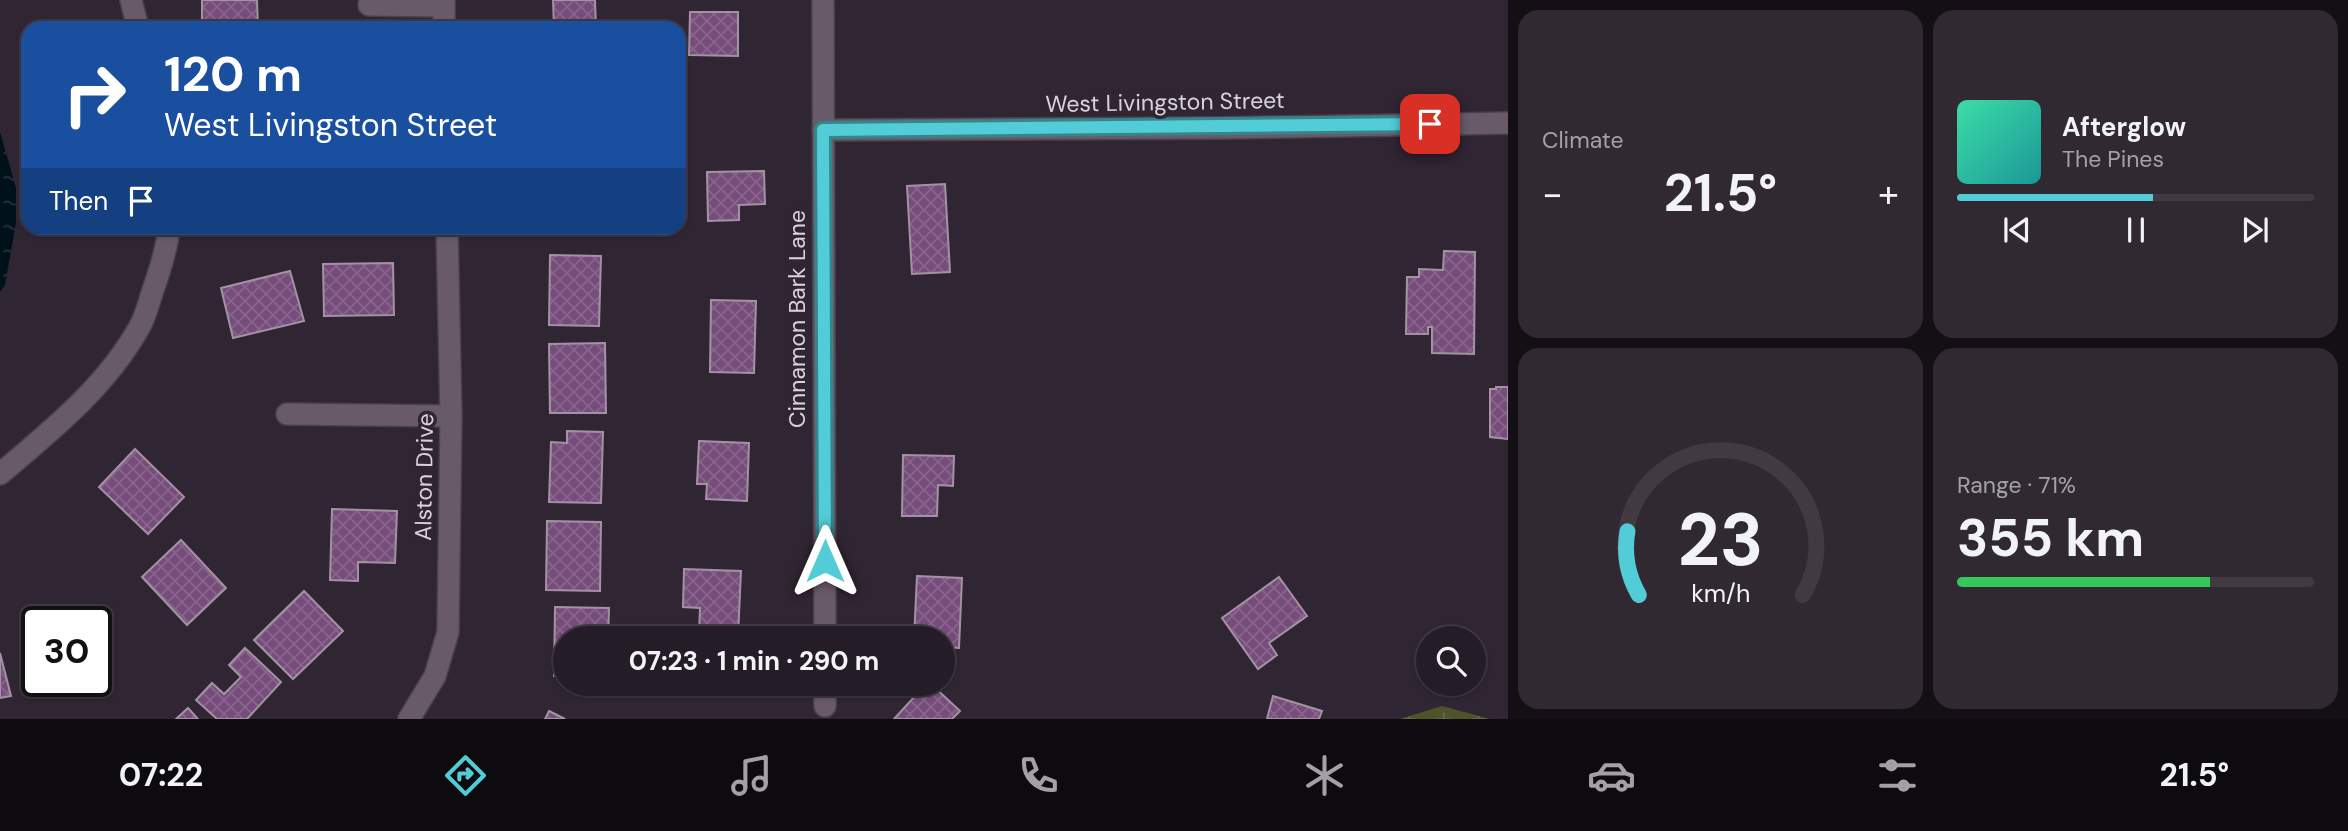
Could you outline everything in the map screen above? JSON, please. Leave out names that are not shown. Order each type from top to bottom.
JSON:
[{"type":"street","points":[[131,0],[136,21]]},
{"type":"street","name":"Cinnamon Bark Lane","points":[[822,0],[825,626]]},
{"type":"street","points":[[369,5],[443,3],[444,21]]},
{"type":"street","name":"West Livingston Street","points":[[823,130],[1222,128],[1508,122]]},
{"type":"street","points":[[0,474],[81,403],[114,366],[141,324],[158,276],[168,235]]},
{"type":"street","name":"Alston Drive","points":[[409,719],[435,676],[448,632],[451,416],[447,235]]},
{"type":"street","points":[[287,414],[451,416]]},
{"type":"street","points":[[825,696],[825,706]]},
{"type":"green space","points":[[1442,706],[1490,719],[1400,719]]},
{"type":"water","points":[[0,132],[16,188],[16,223],[5,285],[0,292]]},
{"type":"building","points":[[202,0],[257,0],[258,21],[202,21]]},
{"type":"building","points":[[553,0],[595,0],[596,21],[554,21]]},
{"type":"building","points":[[690,12],[738,12],[738,56],[689,55]]},
{"type":"building","points":[[764,171],[765,204],[739,205],[739,220],[708,221],[707,172]]},
{"type":"building","points":[[945,184],[950,272],[912,274],[907,186]]},
{"type":"building","points":[[1444,251],[1475,252],[1474,354],[1432,353],[1432,327],[1428,327],[1428,334],[1406,334],[1407,277],[1419,277],[1419,269],[1443,270]]},
{"type":"building","points":[[550,255],[601,256],[599,326],[549,325]]},
{"type":"building","points":[[393,263],[394,315],[324,316],[323,264]]},
{"type":"building","points":[[290,271],[304,321],[233,338],[221,288]]},
{"type":"building","points":[[711,300],[756,301],[754,373],[710,372]]},
{"type":"building","points":[[605,343],[606,413],[550,413],[549,344]]},
{"type":"building","points":[[1508,387],[1508,439],[1490,437],[1490,389]]},
{"type":"building","points":[[567,431],[603,432],[601,503],[549,502],[551,442],[567,443]]},
{"type":"building","points":[[699,441],[749,443],[747,501],[706,499],[707,484],[697,484]]},
{"type":"building","points":[[135,449],[184,497],[148,534],[99,487]]},
{"type":"building","points":[[903,455],[954,456],[953,486],[938,485],[937,516],[902,516]]},
{"type":"building","points":[[332,509],[397,511],[395,563],[358,562],[358,581],[330,580]]},
{"type":"building","points":[[547,521],[601,522],[600,591],[546,590]]},
{"type":"building","points":[[181,540],[226,588],[187,625],[142,577]]},
{"type":"building","points":[[684,569],[741,571],[738,626],[699,626],[700,608],[683,607]]},
{"type":"building","points":[[917,576],[962,578],[959,648],[955,648],[955,626],[915,626]]},
{"type":"building","points":[[1279,577],[1307,616],[1269,643],[1277,655],[1258,669],[1222,618]]},
{"type":"building","points":[[304,591],[343,631],[293,679],[254,640]]},
{"type":"building","points":[[555,607],[609,608],[608,626],[555,626]]},
{"type":"building","points":[[245,648],[281,682],[247,719],[217,719],[196,700],[212,683],[224,694],[241,677],[229,665]]},
{"type":"building","points":[[0,653],[11,696],[0,698]]},
{"type":"building","points":[[915,696],[944,696],[960,711],[952,719],[894,719]]},
{"type":"building","points":[[1273,696],[1322,711],[1319,719],[1267,719]]},
{"type":"building","points":[[188,708],[198,719],[176,719]]},
{"type":"building","points":[[549,711],[565,719],[545,719]]},
{"type":"route","points":[[825,561],[823,130],[1430,124]]}]
